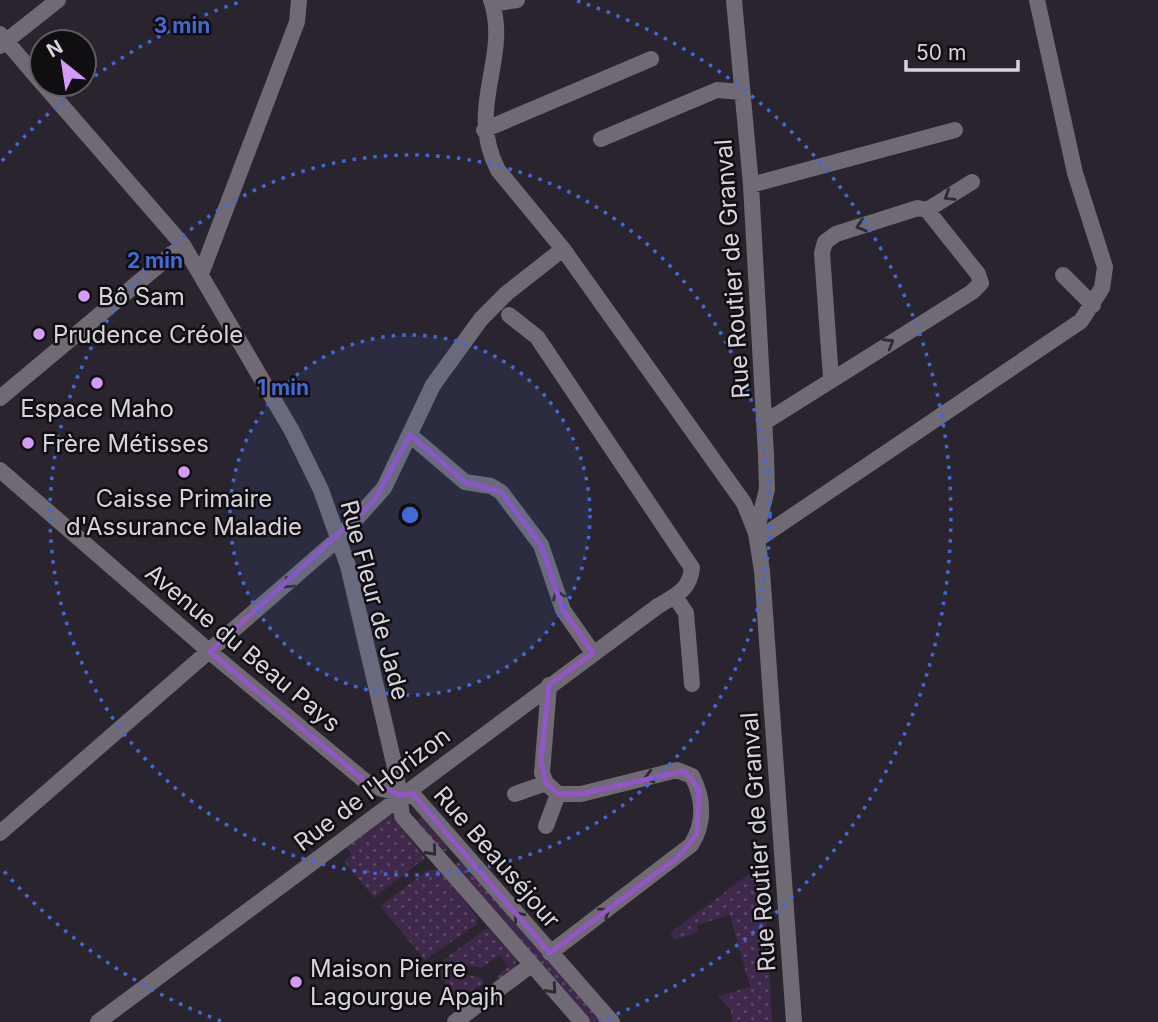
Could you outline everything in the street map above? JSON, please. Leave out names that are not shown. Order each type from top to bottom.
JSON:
[{"type":"street","points":[[2,40],[58,0]]},
{"type":"street","points":[[201,274],[297,22],[299,0]]},
{"type":"street","name":"Rue Routier de Granval","points":[[516,0],[492,2],[496,34],[484,130],[498,170],[563,249],[744,503],[756,537],[763,585],[794,1022]]},
{"type":"street","name":"Rue Routier de Granval","points":[[734,0],[751,185],[765,422],[767,489],[756,537]]},
{"type":"street","points":[[756,537],[1081,321],[1102,288],[1105,267],[1074,173],[1037,0]]},
{"type":"street","name":"Rue Fleur de Jade","points":[[2,40],[28,67]]},
{"type":"street","points":[[484,130],[651,58]]},
{"type":"street","points":[[601,139],[717,90],[741,92]]},
{"type":"street","name":"Rue Fleur de Jade","points":[[56,98],[183,245],[292,431],[321,490],[339,538],[401,795]]},
{"type":"street","points":[[751,185],[955,130]]},
{"type":"street","points":[[927,210],[972,182]]},
{"type":"street","points":[[765,422],[831,378],[972,292],[981,283],[978,274],[927,210],[918,208],[836,234],[825,242],[821,253],[831,378]]},
{"type":"street","points":[[0,398],[183,245]]},
{"type":"street","points":[[0,833],[339,538],[384,488],[433,385],[491,306],[563,249]]},
{"type":"street","points":[[1063,275],[1093,305]]},
{"type":"street","points":[[509,316],[537,337],[692,568],[691,579],[676,598],[686,612],[692,684]]},
{"type":"street","points":[[410,435],[465,482],[491,486],[501,492],[541,545],[563,610],[593,653]]},
{"type":"street","name":"Avenue du Beau Pays","points":[[0,470],[210,652],[365,781],[401,795]]},
{"type":"street","name":"Rue de l'Horizon","points":[[98,1022],[549,685],[658,606],[676,598]]},
{"type":"street","points":[[546,826],[552,789],[541,761],[549,685]]},
{"type":"street","points":[[515,794],[552,789],[581,794],[677,770],[692,776],[702,805],[698,834],[691,845],[550,953]]},
{"type":"street","name":"Rue Beauséjour","points":[[582,1022],[408,825],[402,816],[401,795],[415,797],[612,1022]]},
{"type":"street","points":[[455,1022],[531,965]]},
{"type":"highlighted area","points":[[410,435],[465,482],[501,492],[541,545],[563,610],[593,653],[549,685],[541,761],[546,783],[558,794],[581,794],[684,771],[699,789],[697,834],[678,857],[550,953],[412,793],[401,795],[365,781],[210,652],[374,501]]},
{"type":"shaded area","points":[[391,815],[425,858],[374,898],[344,861],[352,855],[346,847]]},
{"type":"shaded area","points":[[422,816],[447,845],[447,851],[440,851],[415,823]]},
{"type":"shaded area","points":[[460,860],[604,1022],[589,1022],[454,865]]},
{"type":"shaded area","points":[[764,863],[772,1022],[732,1022],[731,1010],[718,996],[750,987],[730,915],[697,925],[698,932],[675,940],[670,933]]},
{"type":"shaded area","points":[[428,870],[439,870],[478,918],[477,924],[425,960],[380,906]]},
{"type":"shaded area","points":[[487,928],[516,959],[515,969],[496,983],[497,976],[508,966],[499,955],[481,968],[442,961]]},
{"type":"shaded area","points":[[435,968],[481,978],[484,983],[457,1000]]},
{"type":"place","name":"Bô Sam","points":[[84,296]]},
{"type":"place","name":"Prudence Créole","points":[[39,334]]},
{"type":"place","name":"Espace Maho","points":[[97,383]]},
{"type":"place","name":"Frère Métisses","points":[[28,443]]},
{"type":"place","name":"Caisse Primaire d'Assurance Maladie","points":[[184,472]]},
{"type":"place","name":"Maison Pierre Lagourgue Apajh","points":[[296,982]]}]
